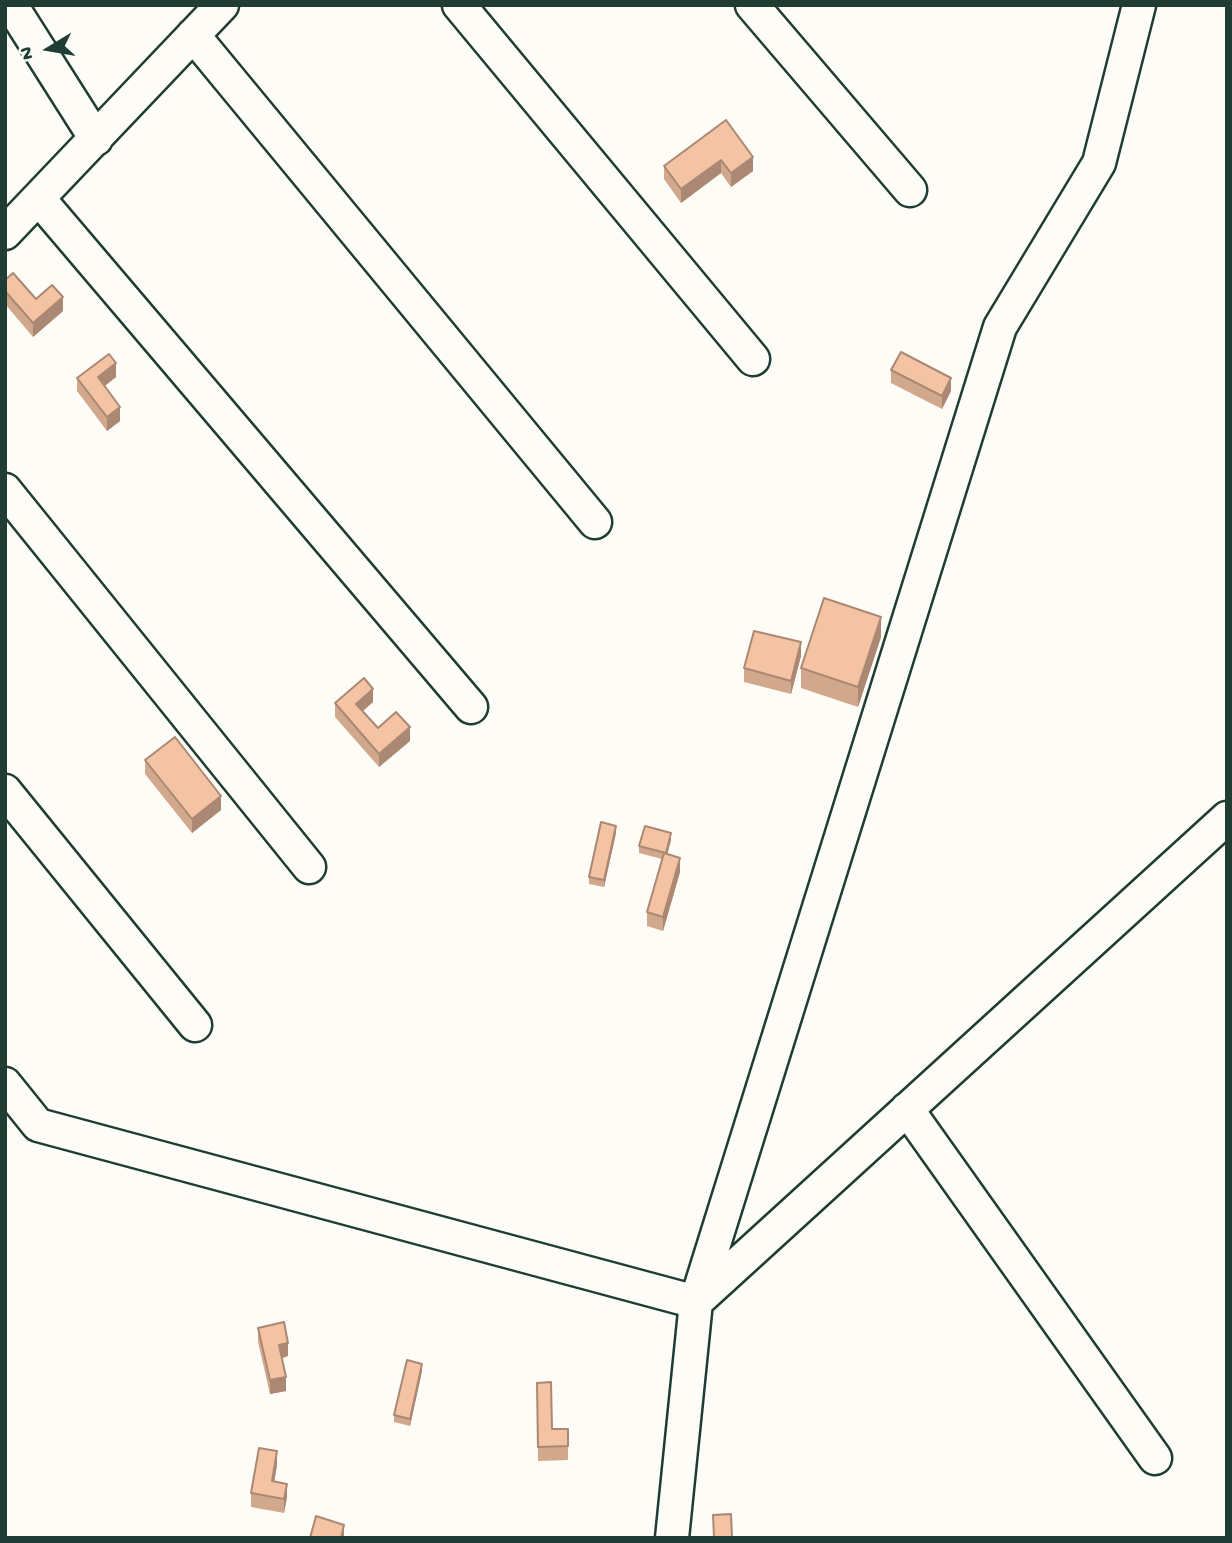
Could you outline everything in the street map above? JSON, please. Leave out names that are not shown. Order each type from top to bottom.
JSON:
[{"type":"street","points":[[11,5],[96,139]]},
{"type":"street","points":[[8,222],[38,199],[222,5]]},
{"type":"street","points":[[459,5],[754,359]]},
{"type":"street","points":[[752,5],[910,190]]},
{"type":"street","points":[[672,1538],[696,1302],[1000,327],[1099,163],[1139,5]]},
{"type":"street","points":[[193,35],[595,522]]},
{"type":"street","points":[[38,199],[471,707]]},
{"type":"street","points":[[5,490],[309,867]]},
{"type":"street","points":[[5,791],[195,1025]]},
{"type":"street","points":[[696,1302],[1227,818]]},
{"type":"street","points":[[5,1084],[38,1125],[696,1302]]},
{"type":"street","points":[[908,1109],[1155,1458]]},
{"type":"building","points":[[726,120],[753,157],[731,173],[721,160],[681,189],[664,166]]},
{"type":"building","points":[[13,273],[36,299],[52,285],[63,297],[33,323],[5,291],[5,280]]},
{"type":"building","points":[[901,352],[951,378],[942,396],[891,370]]},
{"type":"building","points":[[109,354],[116,363],[98,377],[120,407],[107,417],[77,378]]},
{"type":"building","points":[[824,598],[881,617],[858,687],[801,668]]},
{"type":"building","points":[[754,631],[801,642],[791,681],[744,668]]},
{"type":"building","points":[[364,678],[373,689],[356,704],[378,728],[396,712],[410,727],[379,754],[335,703]]},
{"type":"building","points":[[175,737],[221,796],[192,819],[145,760]]},
{"type":"building","points":[[601,822],[616,826],[604,880],[589,877]]},
{"type":"building","points":[[645,826],[671,833],[666,853],[639,846]]},
{"type":"building","points":[[664,853],[680,858],[663,917],[647,912]]},
{"type":"building","points":[[284,1322],[288,1343],[279,1345],[286,1377],[270,1380],[258,1328]]},
{"type":"building","points":[[407,1360],[422,1364],[410,1419],[394,1415]]},
{"type":"building","points":[[551,1382],[552,1429],[568,1429],[568,1446],[538,1447],[537,1383]]},
{"type":"building","points":[[259,1448],[277,1451],[272,1481],[287,1484],[284,1499],[251,1493]]},
{"type":"building","points":[[731,1514],[732,1538],[714,1538],[713,1515]]},
{"type":"building","points":[[316,1516],[344,1525],[341,1538],[310,1538]]}]
